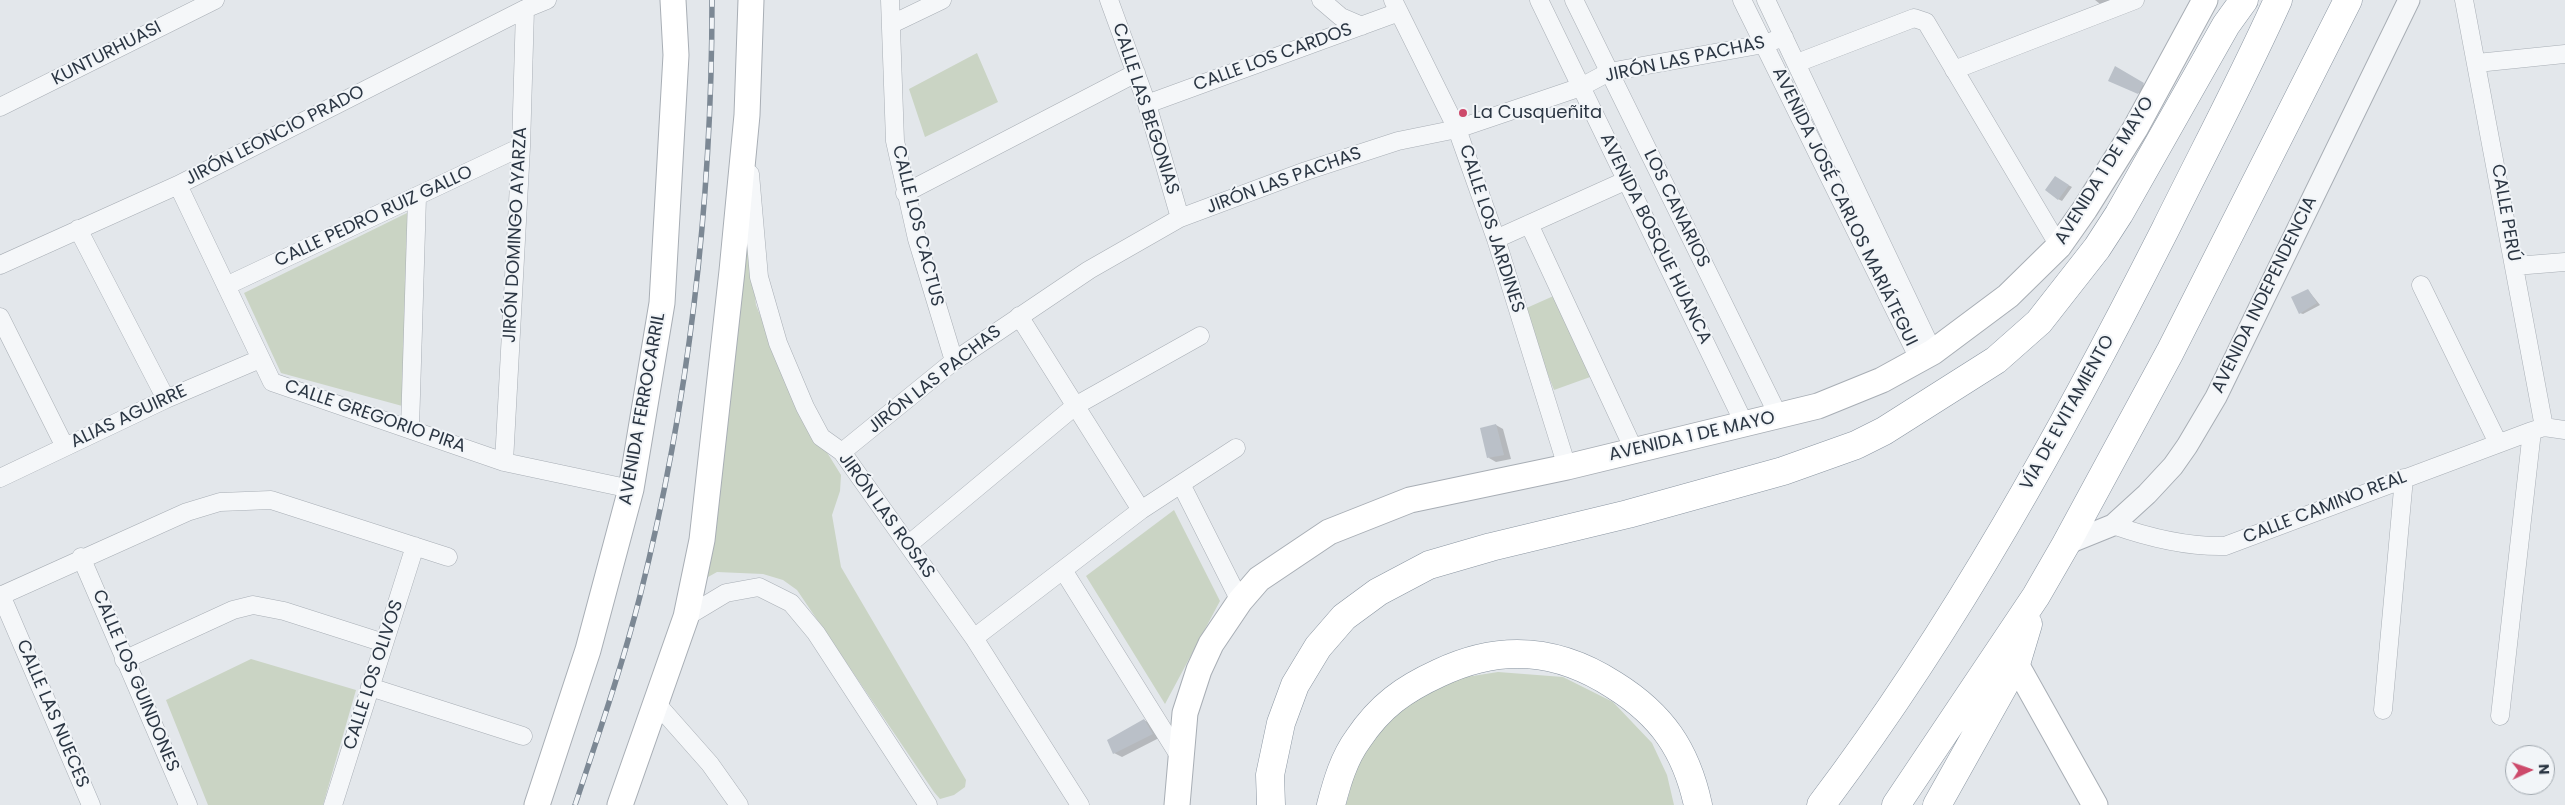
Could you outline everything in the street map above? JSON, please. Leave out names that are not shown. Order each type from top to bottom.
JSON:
[{"type":"highway","points":[[1271,805],[1270,775],[1281,723],[1295,685],[1318,647],[1344,617],[1378,592],[1429,565],[1774,474],[1856,445],[1884,430],[1996,360],[2039,322],[2097,248],[2119,214],[2226,25],[2244,0]]},
{"type":"highway","name":"VÍA DE EVITAMIENTO","points":[[1821,805],[1908,683],[1958,606],[2074,404],[2146,267],[2278,0]]},
{"type":"highway","points":[[1896,805],[2036,596],[2066,544],[2170,352],[2348,0]]},
{"type":"highway","points":[[1937,805],[2016,664],[2036,596]]},
{"type":"highway","points":[[1331,805],[1338,777],[1356,740],[1375,716],[1409,687],[1458,663],[1492,654],[1534,654],[1559,658],[1590,670],[1643,704],[1666,729],[1681,753],[1693,783],[1698,805]]},
{"type":"main road","name":"AVENIDA FERROCARRIL","points":[[537,805],[588,650],[631,489],[662,303],[676,55],[673,0]]},
{"type":"main road","points":[[620,805],[686,617],[702,540],[732,271],[747,115],[751,0]]},
{"type":"main road","name":"AVENIDA 1 DE MAYO","points":[[1177,805],[1185,713],[1199,670],[1211,644],[1240,601],[1259,579],[1329,532],[1410,500],[1567,467],[1779,417],[1847,395],[1926,356],[2008,296],[2059,246],[2085,210],[2135,129],[2205,0]]},
{"type":"main road","points":[[2016,664],[2096,805]]},
{"type":"street","name":"KUNTURHUASI","points":[[0,107],[214,0]]},
{"type":"street","name":"JIRÓN LEONCIO PRADO","points":[[0,265],[178,185],[524,9],[547,0]]},
{"type":"street","name":"CALLE LOS CACTUS","points":[[890,0],[895,141],[905,193],[954,361]]},
{"type":"street","points":[[892,24],[942,0]]},
{"type":"street","name":"CALLE LAS BEGONIAS","points":[[1109,0],[1136,73],[1180,218]]},
{"type":"street","points":[[1321,0],[1341,18],[1362,26]]},
{"type":"street","name":"AVENIDA BOSQUE HUANCA","points":[[1539,0],[1745,425]]},
{"type":"street","name":"LOS CANARIOS","points":[[1574,0],[1779,417]]},
{"type":"street","name":"AVENIDA JOSÉ CARLOS MARIÁTEGUI","points":[[1742,0],[1926,356]]},
{"type":"street","name":"AVENIDA JOSÉ CARLOS MARIÁTEGUI","points":[[1766,0],[1797,64],[1926,356]]},
{"type":"street","points":[[1954,70],[2134,0]]},
{"type":"street","name":"AVENIDA INDEPENDENCIA","points":[[2066,544],[2113,525],[2173,466],[2216,397],[2409,0]]},
{"type":"street","name":"CALLE PERÚ","points":[[2464,0],[2514,266],[2538,429]]},
{"type":"street","name":"CALLE LOS CARDOS","points":[[1146,104],[1362,26],[1396,6]]},
{"type":"street","name":"CALLE LOS JARDINES","points":[[1396,6],[1457,129],[1496,238],[1567,467]]},
{"type":"street","name":"JIRÓN DOMINGO AYARZA","points":[[504,462],[521,147],[524,9]]},
{"type":"street","points":[[1797,64],[1914,18],[1921,18],[1926,22],[2059,246]]},
{"type":"street","name":"JIRÓN LAS PACHAS","points":[[842,452],[954,361],[1089,270],[1180,218],[1315,168],[1398,142],[1457,129],[1581,87],[1608,72],[1764,44],[1784,37]]},
{"type":"street","points":[[2477,63],[2565,54]]},
{"type":"street","points":[[905,193],[1136,73]]},
{"type":"street","name":"JIRÓN LAS ROSAS","points":[[747,115],[759,277],[778,343],[805,407],[821,437],[842,452],[974,638],[1080,805]]},
{"type":"street","name":"CALLE PEDRO RUIZ GALLO","points":[[226,286],[521,147]]},
{"type":"street","points":[[1496,238],[1626,180]]},
{"type":"street","name":"CALLE GREGORIO PIRA","points":[[178,185],[272,382],[504,462],[631,489]]},
{"type":"street","points":[[410,428],[417,197]]},
{"type":"street","points":[[1529,224],[1634,450]]},
{"type":"street","points":[[78,229],[166,400]]},
{"type":"street","points":[[2514,266],[2565,262]]},
{"type":"street","points":[[2421,285],[2498,443]]},
{"type":"street","points":[[1020,316],[1141,510]]},
{"type":"street","points":[[0,317],[64,447]]},
{"type":"street","points":[[908,545],[1075,406],[1200,336]]},
{"type":"street","name":"ALIAS AGUIRRE","points":[[0,478],[166,400],[260,360]]},
{"type":"street","points":[[2500,716],[2538,429]]},
{"type":"street","name":"CALLE CAMINO REAL","points":[[2113,525],[2154,538],[2180,543],[2206,547],[2226,546],[2538,429],[2565,430]]},
{"type":"street","points":[[974,638],[1141,510],[1236,448]]},
{"type":"street","points":[[2383,710],[2404,478]]},
{"type":"street","points":[[1181,484],[1240,601]]},
{"type":"street","points":[[1,595],[81,557],[187,512],[220,502],[271,500],[448,557]]},
{"type":"street","name":"CALLE LOS OLIVOS","points":[[333,805],[416,546]]},
{"type":"street","name":"CALLE LOS GUINDONES","points":[[81,557],[188,805]]},
{"type":"street","points":[[1063,570],[1180,756]]},
{"type":"street","points":[[686,617],[726,593],[759,587],[791,603],[816,633],[928,805]]},
{"type":"street","name":"CALLE LAS NUECES","points":[[1,595],[91,805]]},
{"type":"street","points":[[124,660],[233,610],[253,606],[284,611],[384,643]]},
{"type":"street","points":[[370,687],[523,736]]},
{"type":"street","points":[[657,704],[710,764],[739,805]]},
{"type":"green space","points":[[977,53],[998,102],[925,137],[909,89]]},
{"type":"green space","points":[[746,180],[749,244],[756,305],[794,399],[841,475],[840,491],[832,515],[841,567],[966,780],[965,787],[954,795],[940,799],[934,792],[797,590],[783,580],[763,574],[717,572],[699,582]]},
{"type":"green space","points":[[407,213],[406,407],[281,373],[244,293]]},
{"type":"green space","points":[[1558,294],[1593,376],[1554,390],[1522,310]]},
{"type":"green space","points":[[1174,510],[1220,601],[1165,704],[1086,576]]},
{"type":"green space","points":[[251,659],[356,690],[323,805],[208,805],[166,700]]},
{"type":"green space","points":[[1498,672],[1563,677],[1613,702],[1652,743],[1667,775],[1674,805],[1346,805],[1356,768],[1381,724],[1434,688],[1466,677]]},
{"type":"building","points":[[2115,66],[2144,83],[2138,94],[2108,81]]},
{"type":"building","points":[[2055,176],[2069,185],[2058,200],[2045,190]]},
{"type":"building","points":[[2308,289],[2317,303],[2299,314],[2291,297]]},
{"type":"building","points":[[1496,424],[1504,455],[1487,458],[1480,428]]},
{"type":"building","points":[[1144,719],[1153,734],[1113,754],[1107,740]]},
{"type":"railway","points":[[575,805],[633,623],[657,523],[672,449],[684,375],[702,225],[708,150],[712,0]]},
{"type":"place","name":"La Cusqueñita","points":[[1463,113]]}]
